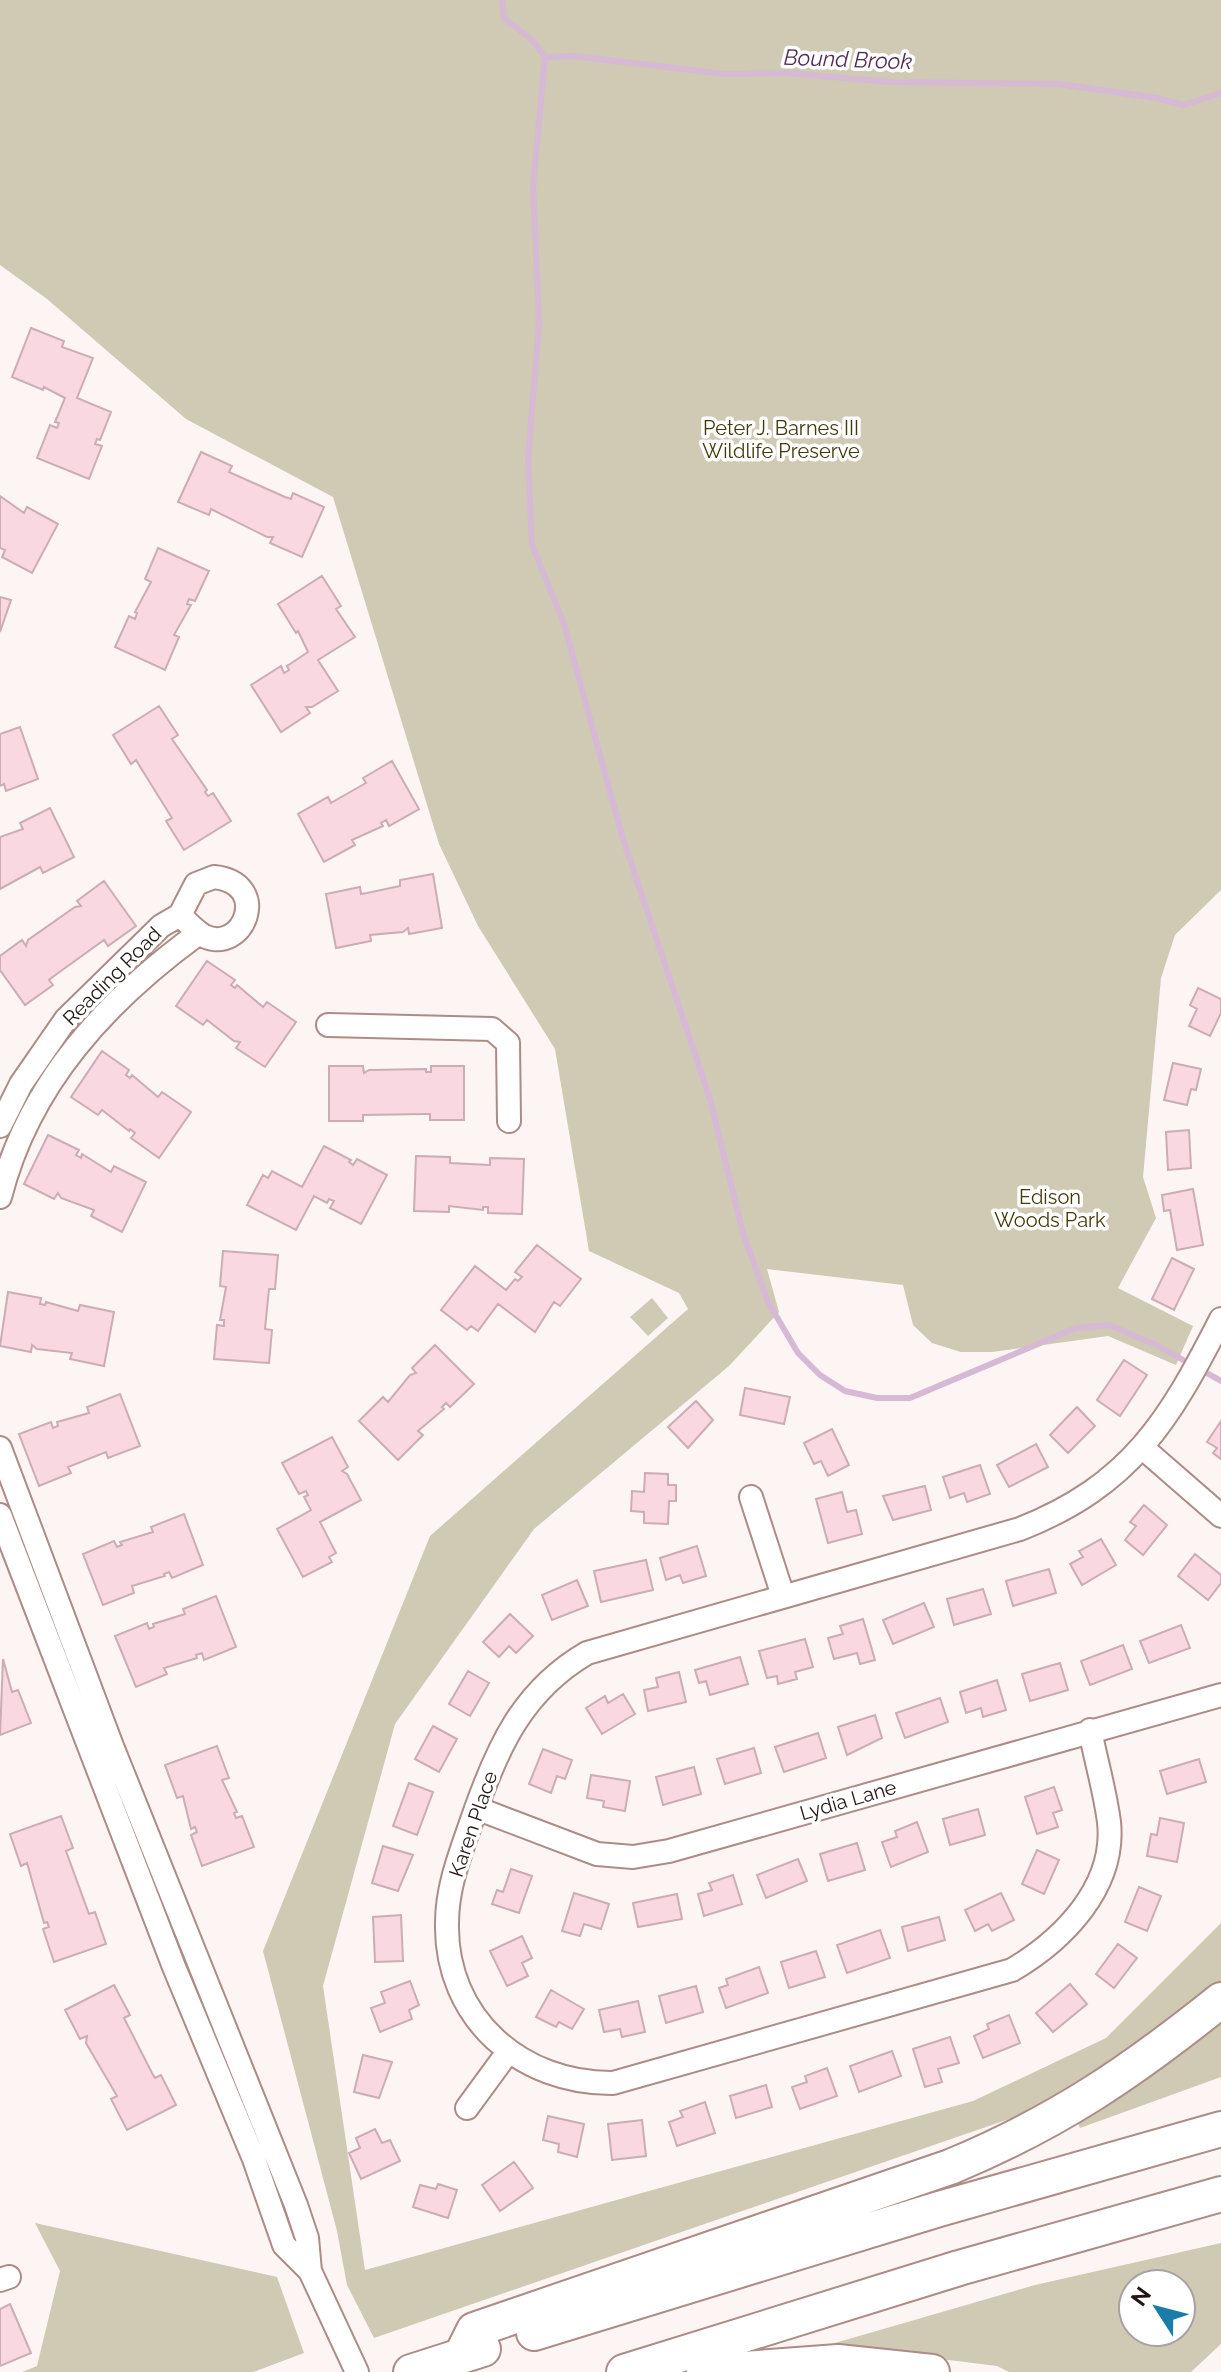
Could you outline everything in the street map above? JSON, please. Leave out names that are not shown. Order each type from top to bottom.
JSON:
[{"type":"highway","points":[[461,2356],[474,2330],[950,2167],[1021,2137],[1124,2075],[1221,2000]]},
{"type":"highway","points":[[417,2370],[939,2209],[1221,2129]]},
{"type":"highway","points":[[624,2372],[959,2268],[1221,2194]]},
{"type":"highway","points":[[704,2372],[838,2362],[932,2372]]},
{"type":"street","points":[[226,878],[244,890],[248,908],[240,928],[223,938],[199,933],[180,915],[192,889],[204,879],[226,878]]},
{"type":"street","name":"Reading Road","points":[[0,1126],[21,1084],[66,1019],[161,926],[180,915]]},
{"type":"street","name":"Reading Road","points":[[0,1197],[8,1164],[38,1105],[72,1049],[124,990],[199,933]]},
{"type":"street","points":[[328,1025],[492,1029],[508,1043],[509,1121]]},
{"type":"street","name":"Karen Place","points":[[1090,1730],[1109,1825],[1104,1864],[1093,1893],[1074,1921],[1043,1951],[1012,1970],[613,2083],[591,2083],[553,2075],[508,2052],[485,2031],[460,1993],[448,1945],[446,1922],[453,1873],[495,1760],[524,1705],[567,1664],[587,1653],[1020,1529],[1048,1518],[1111,1478],[1144,1449],[1179,1397],[1221,1319]]},
{"type":"street","points":[[0,1448],[112,1746],[296,2205],[307,2238],[310,2271],[357,2372]]},
{"type":"street","points":[[1144,1449],[1221,1516]]},
{"type":"street","points":[[751,1497],[783,1596]]},
{"type":"street","points":[[0,1515],[174,1967],[254,2159],[284,2245],[310,2271]]},
{"type":"street","name":"Lydia Lane","points":[[476,1808],[597,1854],[633,1857],[669,1851],[1221,1695]]},
{"type":"street","points":[[467,2108],[508,2052]]},
{"type":"green space","name":"Peter J. Barnes III Wildlife Preserve","points":[[0,0],[1221,0],[1221,890],[1175,935],[1161,978],[1143,1177],[1156,1218],[1118,1288],[1193,1326],[1176,1365],[1108,1336],[992,1352],[961,1352],[932,1343],[913,1325],[903,1285],[767,1269],[779,1312],[729,1366],[534,1529],[395,1724],[323,1986],[365,2270],[973,2101],[1106,2038],[1221,1923],[1221,1984],[1074,2089],[1015,2117],[374,2338],[347,2285],[337,2231],[263,1951],[430,1536],[688,1309],[679,1293],[589,1251],[555,1049],[478,926],[439,844],[333,497],[186,419],[47,299],[0,265]]},
{"type":"green space","points":[[652,1298],[668,1318],[648,1336],[630,1317]]},
{"type":"green space","points":[[1221,2014],[1221,2077],[1080,2128],[1076,2119]]},
{"type":"green space","points":[[35,2223],[277,2277],[304,2353],[253,2372],[22,2372],[37,2366],[60,2271]]},
{"type":"green space","points":[[1221,2243],[1221,2344],[1191,2372],[1009,2372],[997,2366],[828,2345],[1035,2285]]},
{"type":"building","points":[[31,328],[64,341],[62,347],[93,358],[77,398],[111,412],[100,440],[97,439],[95,444],[102,446],[89,479],[37,458],[50,425],[57,428],[59,423],[55,422],[65,398],[44,387],[43,390],[12,377]]},
{"type":"building","points":[[201,452],[232,466],[229,472],[285,497],[291,499],[293,493],[324,507],[302,557],[270,543],[273,537],[267,537],[211,509],[209,515],[178,502]]},
{"type":"building","points":[[0,496],[24,513],[27,507],[58,524],[32,573],[2,557],[5,550],[0,548]]},
{"type":"building","points":[[158,548],[209,571],[195,601],[189,599],[187,604],[191,605],[174,635],[179,637],[165,670],[115,647],[129,616],[135,619],[135,612],[151,582],[145,579]]},
{"type":"building","points":[[322,576],[341,606],[336,609],[355,637],[318,660],[338,691],[312,707],[306,707],[310,713],[281,732],[251,685],[281,666],[284,673],[289,670],[287,666],[308,652],[298,631],[296,633],[278,604]]},
{"type":"building","points":[[0,597],[11,600],[0,632]]},
{"type":"building","points":[[159,706],[178,735],[172,739],[207,790],[205,792],[208,796],[213,793],[231,821],[184,850],[166,821],[172,818],[136,760],[131,764],[113,735]]},
{"type":"building","points":[[20,727],[38,779],[6,791],[4,784],[0,786],[0,734]]},
{"type":"building","points":[[392,761],[419,809],[389,826],[386,820],[381,823],[383,826],[352,840],[355,845],[324,862],[298,814],[328,797],[331,803],[366,783],[363,778]]},
{"type":"building","points":[[50,808],[74,857],[43,873],[40,867],[0,889],[0,837],[23,829],[20,823]]},
{"type":"building","points":[[433,874],[442,928],[409,934],[408,928],[403,932],[370,935],[371,941],[336,948],[326,894],[360,887],[361,894],[367,893],[400,886],[400,880]]},
{"type":"building","points":[[104,881],[136,926],[108,946],[104,940],[49,980],[53,985],[25,1005],[0,970],[0,956],[22,940],[26,946],[28,940],[81,906],[77,901]]},
{"type":"building","points":[[207,961],[235,980],[231,985],[235,988],[237,985],[263,1007],[267,1002],[296,1022],[265,1067],[236,1048],[240,1042],[234,1041],[207,1020],[203,1025],[176,1006]]},
{"type":"building","points":[[1198,988],[1221,999],[1221,1013],[1210,1036],[1189,1026],[1197,1009],[1190,1005]]},
{"type":"building","points":[[102,1051],[129,1070],[126,1075],[130,1078],[132,1075],[158,1097],[162,1092],[191,1112],[159,1158],[131,1138],[135,1133],[130,1129],[102,1110],[98,1115],[71,1097]]},
{"type":"building","points":[[1173,1063],[1201,1069],[1196,1090],[1191,1089],[1187,1105],[1164,1100]]},
{"type":"building","points":[[329,1066],[363,1066],[364,1073],[369,1070],[426,1069],[426,1072],[431,1072],[431,1066],[464,1066],[464,1120],[430,1120],[430,1114],[425,1114],[363,1115],[363,1121],[329,1121]]},
{"type":"building","points":[[1189,1130],[1191,1168],[1168,1170],[1166,1132]]},
{"type":"building","points":[[48,1135],[79,1150],[76,1155],[81,1158],[82,1154],[111,1172],[114,1166],[146,1182],[122,1232],[91,1216],[94,1210],[61,1198],[58,1193],[54,1199],[24,1184]]},
{"type":"building","points":[[324,1146],[351,1160],[349,1162],[353,1165],[357,1159],[387,1175],[361,1224],[330,1208],[334,1201],[329,1199],[327,1203],[314,1196],[296,1230],[247,1205],[263,1175],[268,1178],[272,1171],[302,1187]]},
{"type":"building","points":[[416,1156],[450,1157],[450,1163],[490,1165],[490,1158],[524,1159],[522,1214],[488,1213],[488,1207],[483,1207],[483,1210],[449,1206],[449,1212],[414,1211]]},
{"type":"building","points":[[1193,1189],[1203,1245],[1177,1250],[1170,1210],[1164,1211],[1162,1195]]},
{"type":"building","points":[[537,1245],[581,1279],[560,1306],[554,1302],[535,1332],[498,1304],[478,1331],[471,1326],[467,1330],[441,1310],[475,1266],[506,1290],[515,1279],[518,1281],[522,1277],[515,1272]]},
{"type":"building","points":[[223,1251],[278,1255],[275,1289],[269,1289],[265,1329],[272,1330],[269,1363],[214,1359],[217,1325],[224,1326],[224,1320],[220,1320],[226,1287],[220,1286]]},
{"type":"building","points":[[1172,1258],[1194,1269],[1174,1310],[1152,1299]]},
{"type":"building","points":[[8,1292],[41,1298],[40,1304],[45,1305],[46,1302],[78,1311],[80,1305],[114,1312],[104,1366],[70,1359],[72,1353],[37,1349],[32,1345],[31,1352],[0,1346]]},
{"type":"building","points":[[435,1345],[474,1384],[450,1407],[446,1403],[442,1407],[444,1409],[418,1431],[423,1435],[398,1460],[359,1421],[383,1397],[388,1402],[410,1375],[416,1373],[412,1368]]},
{"type":"building","points":[[1124,1360],[1147,1375],[1120,1416],[1097,1400]]},
{"type":"building","points":[[745,1388],[790,1397],[784,1424],[740,1415]]},
{"type":"building","points":[[120,1394],[140,1446],[108,1458],[106,1452],[68,1467],[71,1473],[39,1486],[19,1434],[51,1422],[53,1428],[58,1426],[57,1422],[89,1413],[87,1407]]},
{"type":"building","points":[[696,1401],[713,1420],[688,1448],[668,1427]]},
{"type":"building","points":[[1077,1407],[1095,1426],[1068,1453],[1050,1435]]},
{"type":"building","points":[[1221,1421],[1221,1459],[1213,1453],[1217,1448],[1207,1442]]},
{"type":"building","points":[[832,1429],[849,1465],[828,1476],[821,1461],[814,1464],[804,1443]]},
{"type":"building","points":[[332,1437],[348,1467],[342,1471],[347,1474],[361,1500],[320,1522],[336,1553],[329,1557],[332,1562],[303,1577],[277,1529],[311,1510],[304,1497],[308,1495],[306,1491],[299,1494],[282,1463]]},
{"type":"building","points":[[1036,1444],[1048,1467],[1009,1487],[997,1465]]},
{"type":"building","points":[[980,1465],[990,1494],[967,1502],[964,1493],[950,1498],[943,1477]]},
{"type":"building","points":[[645,1473],[668,1474],[668,1485],[676,1485],[676,1501],[669,1501],[668,1524],[644,1523],[644,1512],[631,1511],[632,1491],[644,1492]]},
{"type":"building","points":[[925,1486],[931,1510],[893,1520],[883,1496]]},
{"type":"building","points":[[842,1492],[847,1512],[856,1510],[862,1534],[828,1543],[816,1499]]},
{"type":"building","points":[[1144,1505],[1167,1525],[1143,1555],[1125,1540],[1136,1526],[1130,1522]]},
{"type":"building","points":[[184,1514],[203,1565],[172,1578],[169,1572],[132,1586],[134,1593],[103,1605],[83,1554],[114,1541],[117,1547],[122,1545],[120,1542],[153,1532],[151,1527]]},
{"type":"building","points":[[1101,1539],[1116,1565],[1082,1585],[1070,1564],[1083,1557],[1079,1551]]},
{"type":"building","points":[[697,1546],[706,1576],[683,1583],[680,1575],[666,1580],[660,1558]]},
{"type":"building","points":[[1195,1554],[1221,1575],[1221,1583],[1208,1600],[1178,1576]]},
{"type":"building","points":[[646,1560],[653,1590],[601,1602],[594,1571]]},
{"type":"building","points":[[1049,1569],[1056,1593],[1013,1606],[1006,1581]]},
{"type":"building","points":[[577,1580],[588,1606],[552,1620],[542,1595]]},
{"type":"building","points":[[983,1589],[991,1614],[954,1625],[947,1599]]},
{"type":"building","points":[[216,1596],[236,1647],[204,1660],[202,1653],[196,1655],[197,1658],[164,1668],[167,1674],[136,1687],[115,1636],[147,1623],[149,1629],[154,1627],[153,1624],[185,1614],[183,1609]]},
{"type":"building","points":[[924,1603],[934,1627],[893,1644],[883,1620]]},
{"type":"building","points":[[510,1614],[533,1636],[516,1653],[509,1646],[499,1657],[483,1642]]},
{"type":"building","points":[[863,1619],[875,1660],[860,1664],[857,1653],[834,1659],[828,1638],[843,1634],[840,1626]]},
{"type":"building","points":[[1181,1625],[1190,1648],[1149,1663],[1140,1641]]},
{"type":"building","points":[[805,1639],[813,1667],[795,1672],[797,1679],[778,1684],[777,1676],[767,1678],[759,1651]]},
{"type":"building","points":[[1123,1645],[1132,1669],[1090,1685],[1081,1661]]},
{"type":"building","points":[[740,1657],[748,1684],[710,1695],[706,1681],[699,1683],[695,1670]]},
{"type":"building","points":[[3,1659],[12,1692],[18,1690],[31,1723],[0,1735]]},
{"type":"building","points":[[1060,1663],[1068,1690],[1030,1701],[1022,1674]]},
{"type":"building","points":[[468,1671],[489,1683],[470,1716],[449,1704]]},
{"type":"building","points":[[679,1672],[686,1702],[648,1711],[644,1690],[658,1687],[656,1678]]},
{"type":"building","points":[[997,1680],[1006,1710],[983,1717],[981,1708],[966,1713],[960,1692]]},
{"type":"building","points":[[623,1694],[635,1714],[602,1734],[586,1708],[605,1696],[608,1703]]},
{"type":"building","points":[[940,1698],[948,1722],[905,1738],[896,1713]]},
{"type":"building","points":[[875,1715],[882,1738],[847,1755],[838,1727]]},
{"type":"building","points":[[433,1726],[457,1739],[439,1772],[415,1759]]},
{"type":"building","points":[[818,1733],[826,1758],[784,1772],[775,1747]]},
{"type":"building","points":[[217,1746],[229,1778],[222,1780],[237,1812],[234,1813],[236,1818],[242,1816],[254,1847],[202,1866],[191,1835],[197,1832],[195,1827],[191,1829],[183,1796],[177,1798],[165,1765]]},
{"type":"building","points":[[754,1748],[761,1773],[725,1784],[717,1759]]},
{"type":"building","points":[[543,1749],[572,1760],[565,1779],[557,1776],[551,1793],[529,1784]]},
{"type":"building","points":[[1199,1759],[1206,1782],[1167,1794],[1160,1771]]},
{"type":"building","points":[[694,1767],[701,1794],[663,1805],[656,1777]]},
{"type":"building","points":[[591,1775],[630,1781],[625,1811],[603,1807],[604,1801],[587,1798]]},
{"type":"building","points":[[409,1783],[433,1792],[417,1835],[393,1826]]},
{"type":"building","points":[[1054,1787],[1062,1810],[1053,1813],[1058,1827],[1037,1834],[1025,1797]]},
{"type":"building","points":[[978,1809],[985,1835],[950,1845],[943,1819]]},
{"type":"building","points":[[61,1816],[73,1848],[66,1851],[89,1914],[95,1912],[106,1944],[54,1962],[43,1929],[49,1927],[47,1922],[44,1923],[27,1863],[21,1866],[10,1834]]},
{"type":"building","points":[[1160,1818],[1184,1823],[1177,1862],[1147,1856],[1151,1834],[1157,1835]]},
{"type":"building","points":[[917,1822],[928,1852],[891,1867],[882,1842],[897,1837],[895,1831]]},
{"type":"building","points":[[857,1843],[865,1870],[828,1881],[820,1854]]},
{"type":"building","points":[[383,1846],[413,1855],[398,1891],[372,1883]]},
{"type":"building","points":[[1037,1850],[1059,1860],[1044,1894],[1022,1884]]},
{"type":"building","points":[[798,1859],[807,1881],[766,1898],[757,1875]]},
{"type":"building","points":[[511,1869],[532,1876],[519,1913],[492,1904],[497,1890],[503,1892]]},
{"type":"building","points":[[733,1875],[742,1904],[704,1916],[698,1894],[712,1890],[709,1883]]},
{"type":"building","points":[[1139,1887],[1161,1896],[1147,1931],[1125,1922]]},
{"type":"building","points":[[574,1893],[609,1904],[601,1929],[584,1924],[580,1936],[562,1931]]},
{"type":"building","points":[[1001,1893],[1014,1920],[992,1931],[988,1924],[975,1931],[965,1910]]},
{"type":"building","points":[[677,1894],[682,1919],[638,1927],[633,1903]]},
{"type":"building","points":[[401,1915],[403,1961],[375,1962],[373,1917]]},
{"type":"building","points":[[939,1917],[945,1940],[908,1951],[902,1927]]},
{"type":"building","points":[[880,1930],[890,1958],[847,1973],[837,1945]]},
{"type":"building","points":[[522,1936],[532,1958],[522,1963],[528,1976],[507,1986],[490,1951]]},
{"type":"building","points":[[1118,1944],[1137,1958],[1114,1988],[1096,1974]]},
{"type":"building","points":[[816,1951],[825,1977],[789,1988],[781,1962]]},
{"type":"building","points":[[759,1967],[768,1993],[726,2008],[719,1988],[728,1985],[726,1979]]},
{"type":"building","points":[[410,1981],[419,2005],[409,2010],[412,2019],[380,2032],[371,2008],[385,2003],[381,1992]]},
{"type":"building","points":[[1070,1984],[1087,2004],[1053,2032],[1036,2013]]},
{"type":"building","points":[[114,1985],[130,2015],[124,2018],[152,2073],[155,2078],[161,2075],[176,2105],[127,2130],[111,2099],[117,2096],[86,2043],[87,2036],[80,2039],[65,2010]]},
{"type":"building","points":[[696,1986],[703,2012],[666,2023],[659,1996]]},
{"type":"building","points":[[551,1990],[584,2009],[572,2029],[559,2022],[556,2027],[536,2017]]},
{"type":"building","points":[[638,2001],[645,2032],[622,2037],[620,2029],[604,2032],[599,2010]]},
{"type":"building","points":[[1009,2015],[1020,2043],[983,2058],[974,2036],[989,2029],[987,2024]]},
{"type":"building","points":[[950,2037],[959,2063],[938,2069],[942,2082],[925,2087],[913,2049]]},
{"type":"building","points":[[892,2051],[901,2076],[859,2092],[850,2066]]},
{"type":"building","points":[[363,2055],[392,2062],[379,2098],[354,2092]]},
{"type":"building","points":[[827,2068],[837,2096],[800,2109],[792,2087],[807,2082],[805,2076]]},
{"type":"building","points":[[766,2085],[772,2107],[736,2118],[730,2096]]},
{"type":"building","points":[[705,2102],[715,2133],[677,2146],[669,2122],[683,2117],[680,2111]]},
{"type":"building","points":[[548,2116],[584,2124],[577,2157],[558,2152],[559,2144],[543,2140]]},
{"type":"building","points":[[642,2120],[646,2156],[612,2160],[608,2124]]},
{"type":"building","points":[[375,2129],[382,2143],[390,2140],[400,2161],[361,2179],[349,2153],[360,2148],[356,2138]]},
{"type":"building","points":[[514,2162],[533,2188],[500,2211],[482,2185]]},
{"type":"building","points":[[438,2184],[457,2190],[448,2218],[413,2207],[420,2185],[436,2189]]},
{"type":"building","points":[[10,2304],[31,2353],[0,2366],[0,2309]]},
{"type":"waterway","name":"Bound Brook","points":[[502,0],[504,18],[532,40],[545,57],[574,56],[724,74],[787,73],[890,82],[1059,84],[1157,98],[1183,105],[1221,93]]},
{"type":"waterway","points":[[545,57],[533,186],[539,324],[528,459],[532,545],[564,624],[623,839],[710,1099],[743,1233],[768,1302],[798,1353],[820,1375],[845,1391],[877,1398],[910,1398],[1076,1328],[1109,1325],[1156,1345],[1221,1381]]},
{"type":"park label","name":"Edison Woods Park","points":[[1050,1208]]}]
